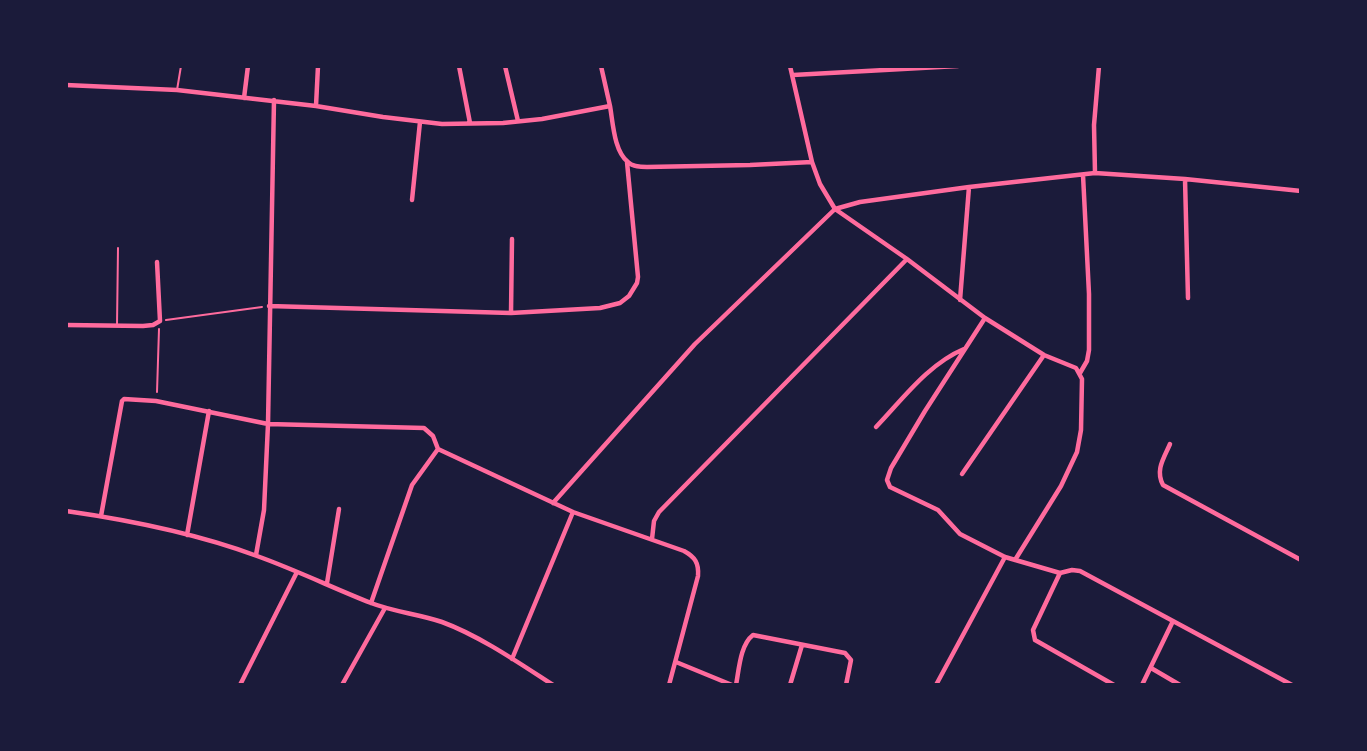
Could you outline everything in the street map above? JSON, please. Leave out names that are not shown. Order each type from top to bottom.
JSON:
[{"type":"street","points":[[244,98],[248,66]]},
{"type":"street","points":[[316,106],[318,66]]},
{"type":"street","points":[[459,66],[470,123]]},
{"type":"street","points":[[505,66],[518,121]]},
{"type":"street","points":[[269,306],[510,313],[608,306],[620,303],[634,290],[637,283],[638,266],[627,162],[618,144],[601,66]]},
{"type":"street","points":[[790,66],[812,162],[820,184],[835,209],[907,259],[985,318],[1044,355],[1076,368],[1080,373],[1082,379],[1081,430],[1077,452],[1061,486],[1015,560]]},
{"type":"street","points":[[793,75],[958,66]]},
{"type":"street","points":[[1095,173],[1094,125],[1099,66]]},
{"type":"street","points":[[66,84],[177,90],[274,100],[420,122],[470,123],[542,119],[610,106]]},
{"type":"street","points":[[256,555],[264,510],[268,424],[274,100]]},
{"type":"street","points":[[412,201],[420,122]]},
{"type":"street","points":[[627,162],[647,167],[812,162]]},
{"type":"street","points":[[553,503],[694,344],[835,209],[860,202],[969,186],[1095,173],[1301,190]]},
{"type":"street","points":[[1080,373],[1087,361],[1089,350],[1089,294],[1083,175]]},
{"type":"street","points":[[1185,179],[1188,298]]},
{"type":"street","points":[[960,300],[969,186]]},
{"type":"street","points":[[510,313],[512,239]]},
{"type":"street","points":[[652,539],[654,521],[659,512],[907,259]]},
{"type":"street","points":[[66,325],[143,326],[153,325],[160,321],[157,262]]},
{"type":"street","points":[[985,318],[891,468],[887,480],[890,487],[938,510],[960,534],[1005,557],[1060,573],[1080,571],[1292,685]]},
{"type":"street","points":[[876,427],[928,373],[949,356],[964,349]]},
{"type":"street","points":[[962,474],[1044,355]]},
{"type":"street","points":[[101,516],[122,401],[126,399],[156,401],[171,406],[209,411],[268,424],[424,429],[433,436],[438,449],[573,512],[691,555],[699,569],[669,685]]},
{"type":"street","points":[[186,535],[209,411]]},
{"type":"street","points":[[1170,444],[1160,465],[1159,474],[1163,485],[1301,560]]},
{"type":"street","points":[[371,603],[412,485],[438,449]]},
{"type":"street","points":[[327,583],[339,509]]},
{"type":"street","points":[[66,511],[101,516],[186,535],[256,555],[371,603],[444,623],[512,659],[553,685]]},
{"type":"street","points":[[512,659],[573,512]]},
{"type":"street","points":[[936,685],[1005,557]]},
{"type":"street","points":[[240,685],[297,572]]},
{"type":"street","points":[[1060,573],[1034,630],[1035,640],[1114,685]]},
{"type":"street","points":[[342,685],[385,608]]},
{"type":"street","points":[[1142,685],[1173,621]]},
{"type":"street","points":[[676,662],[734,685],[744,650],[749,638],[753,635],[845,652],[851,660],[846,685]]},
{"type":"street","points":[[790,685],[802,645]]},
{"type":"street","points":[[1151,668],[1180,685]]},
{"type":"lane","points":[[177,90],[181,66]]},
{"type":"lane","points":[[117,324],[118,248]]},
{"type":"lane","points":[[66,266],[66,325]]},
{"type":"path","points":[[156,401],[160,321],[269,306]]}]
